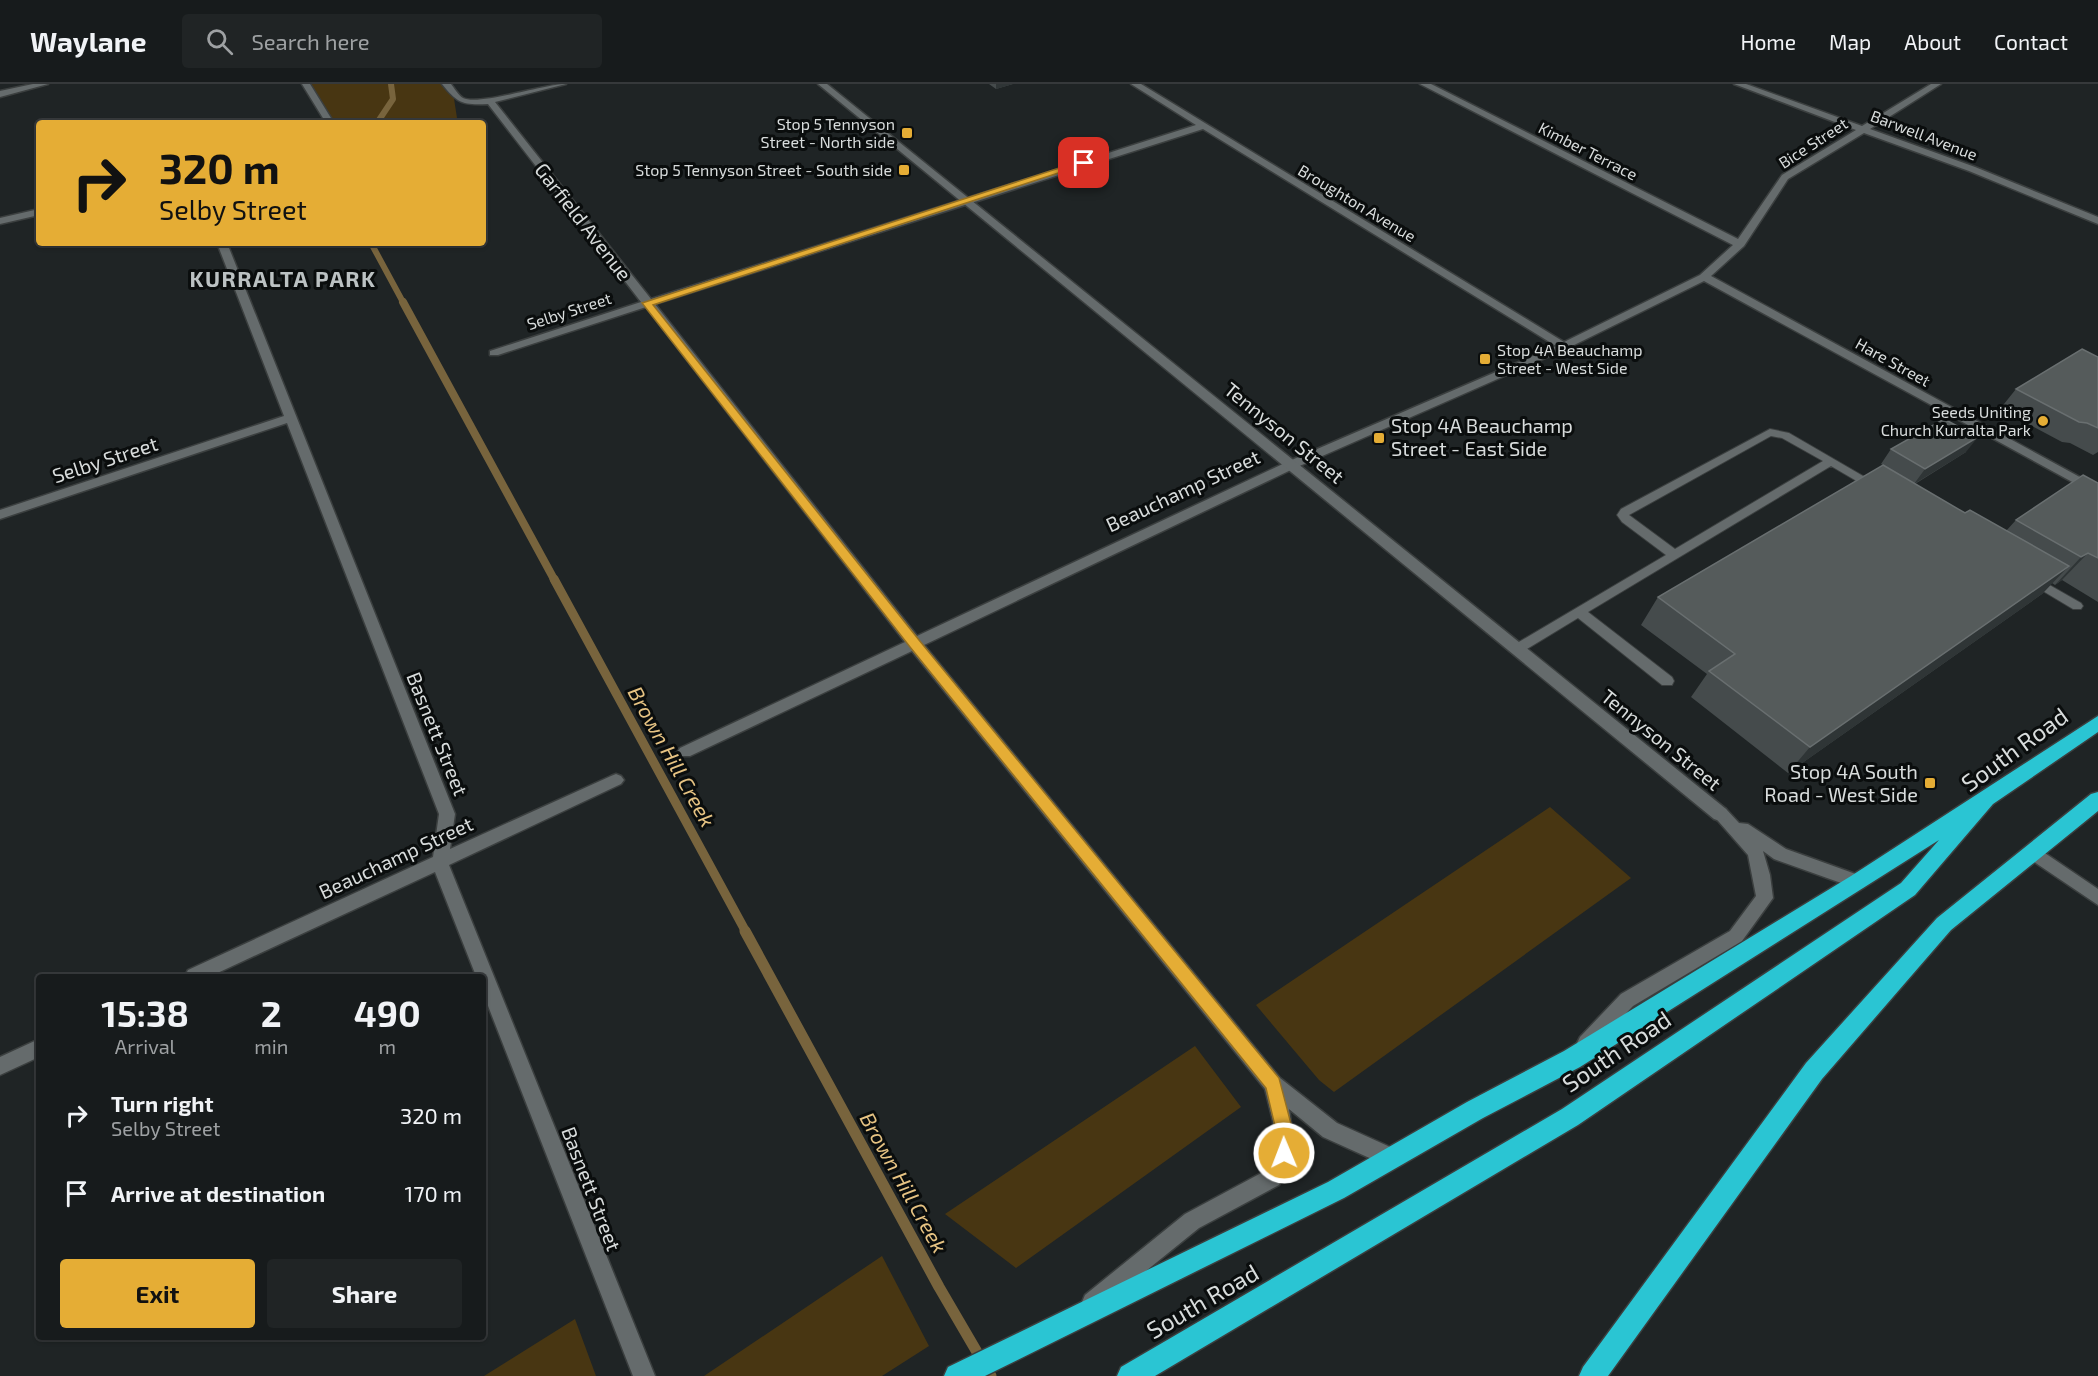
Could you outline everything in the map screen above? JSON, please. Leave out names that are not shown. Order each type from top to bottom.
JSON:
[{"type":"highway","name":"South Road","points":[[1130,1376],[1570,1117],[1908,889],[1986,799],[2098,723]]},
{"type":"highway","points":[[957,1376],[1336,1190],[1572,1059],[1798,917],[1858,882],[1986,799]]},
{"type":"highway","points":[[1592,1376],[1814,1071],[1944,924],[2098,800]]},
{"type":"street","points":[[0,94],[44,84]]},
{"type":"street","points":[[306,84],[328,120]]},
{"type":"street","points":[[446,84],[460,100],[470,102],[490,101],[562,84]]},
{"type":"street","name":"Tennyson Street","points":[[822,84],[1720,814],[1779,854],[1858,882]]},
{"type":"street","name":"Broughton Avenue","points":[[1135,84],[1564,346]]},
{"type":"street","name":"Kimber Terrace","points":[[1424,84],[1740,244]]},
{"type":"street","name":"Barwell Avenue","points":[[1738,84],[1864,129],[2098,221]]},
{"type":"street","name":"Bice Street","points":[[1704,277],[1740,244],[1785,177],[1937,84]]},
{"type":"street","name":"Garfield Avenue","points":[[490,101],[914,643],[1274,1084],[1330,1130],[1392,1158]]},
{"type":"street","name":"Selby Street","points":[[495,353],[1203,126]]},
{"type":"street","points":[[0,221],[36,213]]},
{"type":"street","name":"Basnett Street","points":[[223,246],[447,814],[440,863],[484,974]]},
{"type":"street","name":"Beauchamp Street","points":[[685,752],[1291,465],[1564,346],[1704,277]]},
{"type":"street","name":"Hare Street","points":[[1704,277],[2098,492]]},
{"type":"street","name":"Selby Street","points":[[0,515],[290,418]]},
{"type":"street","name":"Beauchamp Street","points":[[198,974],[616,780]]},
{"type":"street","name":"Tennyson Street","points":[[1572,1059],[1627,1000],[1736,936],[1766,898],[1755,852],[1720,814]]},
{"type":"street","points":[[2033,852],[2098,898]]},
{"type":"street","name":"Basnett Street","points":[[486,979],[644,1376]]},
{"type":"street","points":[[0,1066],[36,1049]]},
{"type":"street","name":"Garfield Avenue","points":[[1063,1325],[1192,1221],[1272,1178],[1280,1166],[1286,1139],[1274,1084]]},
{"type":"lane","points":[[1675,555],[1626,519],[1623,515],[1625,512],[1770,432],[1785,435],[1889,495]]},
{"type":"lane","points":[[1517,649],[1832,461]]},
{"type":"lane","points":[[2017,571],[2077,606]]},
{"type":"lane","points":[[1579,612],[1666,681]]},
{"type":"shaded area","points":[[306,84],[446,84],[453,92],[457,118],[449,120],[328,120]]},
{"type":"shaded area","points":[[1550,807],[1631,878],[1334,1092],[1319,1080],[1256,1005]]},
{"type":"shaded area","points":[[1195,1046],[1241,1107],[1016,1268],[945,1214]]},
{"type":"shaded area","points":[[882,1256],[929,1346],[882,1376],[704,1376]]},
{"type":"shaded area","points":[[575,1319],[596,1376],[484,1376]]},
{"type":"building","points":[[2082,349],[2098,357],[2098,428],[2079,422],[2016,389]]},
{"type":"building","points":[[1944,419],[1978,437],[1925,469],[1891,449]]},
{"type":"building","points":[[1883,465],[1965,513],[1970,510],[2069,566],[1810,747],[1709,671],[1735,654],[1658,597]]},
{"type":"building","points":[[2083,475],[2098,483],[2098,558],[2088,553],[2081,557],[2016,520]]},
{"type":"waterway","name":"Brown Hill Creek","points":[[379,120],[393,99],[391,84]]},
{"type":"waterway","name":"Brown Hill Creek","points":[[373,246],[404,304]]},
{"type":"waterway","name":"Brown Hill Creek","points":[[403,302],[555,581]]},
{"type":"waterway","name":"Brown Hill Creek","points":[[554,579],[746,932]]},
{"type":"waterway","name":"Brown Hill Creek","points":[[745,931],[939,1287],[991,1376]]},
{"type":"place","name":"Stop 5 Tennyson Street - North side","points":[[907,133]]},
{"type":"place","name":"Stop 5 Tennyson Street - South side","points":[[904,170]]},
{"type":"place","name":"Stop 4A Beauchamp Street - West Side","points":[[1485,359]]},
{"type":"place","name":"Seeds Uniting Church Kurralta Park","points":[[2043,421]]},
{"type":"place","name":"Stop 4A Beauchamp Street - East Side","points":[[1379,438]]},
{"type":"place","name":"Stop 4A South Road - West Side","points":[[1930,783]]},
{"type":"district","name":"KURRALTA PARK","points":[[283,279]]},
{"type":"route","points":[[1084,163],[647,303],[914,643],[1274,1084],[1286,1139],[1284,1153]]}]
